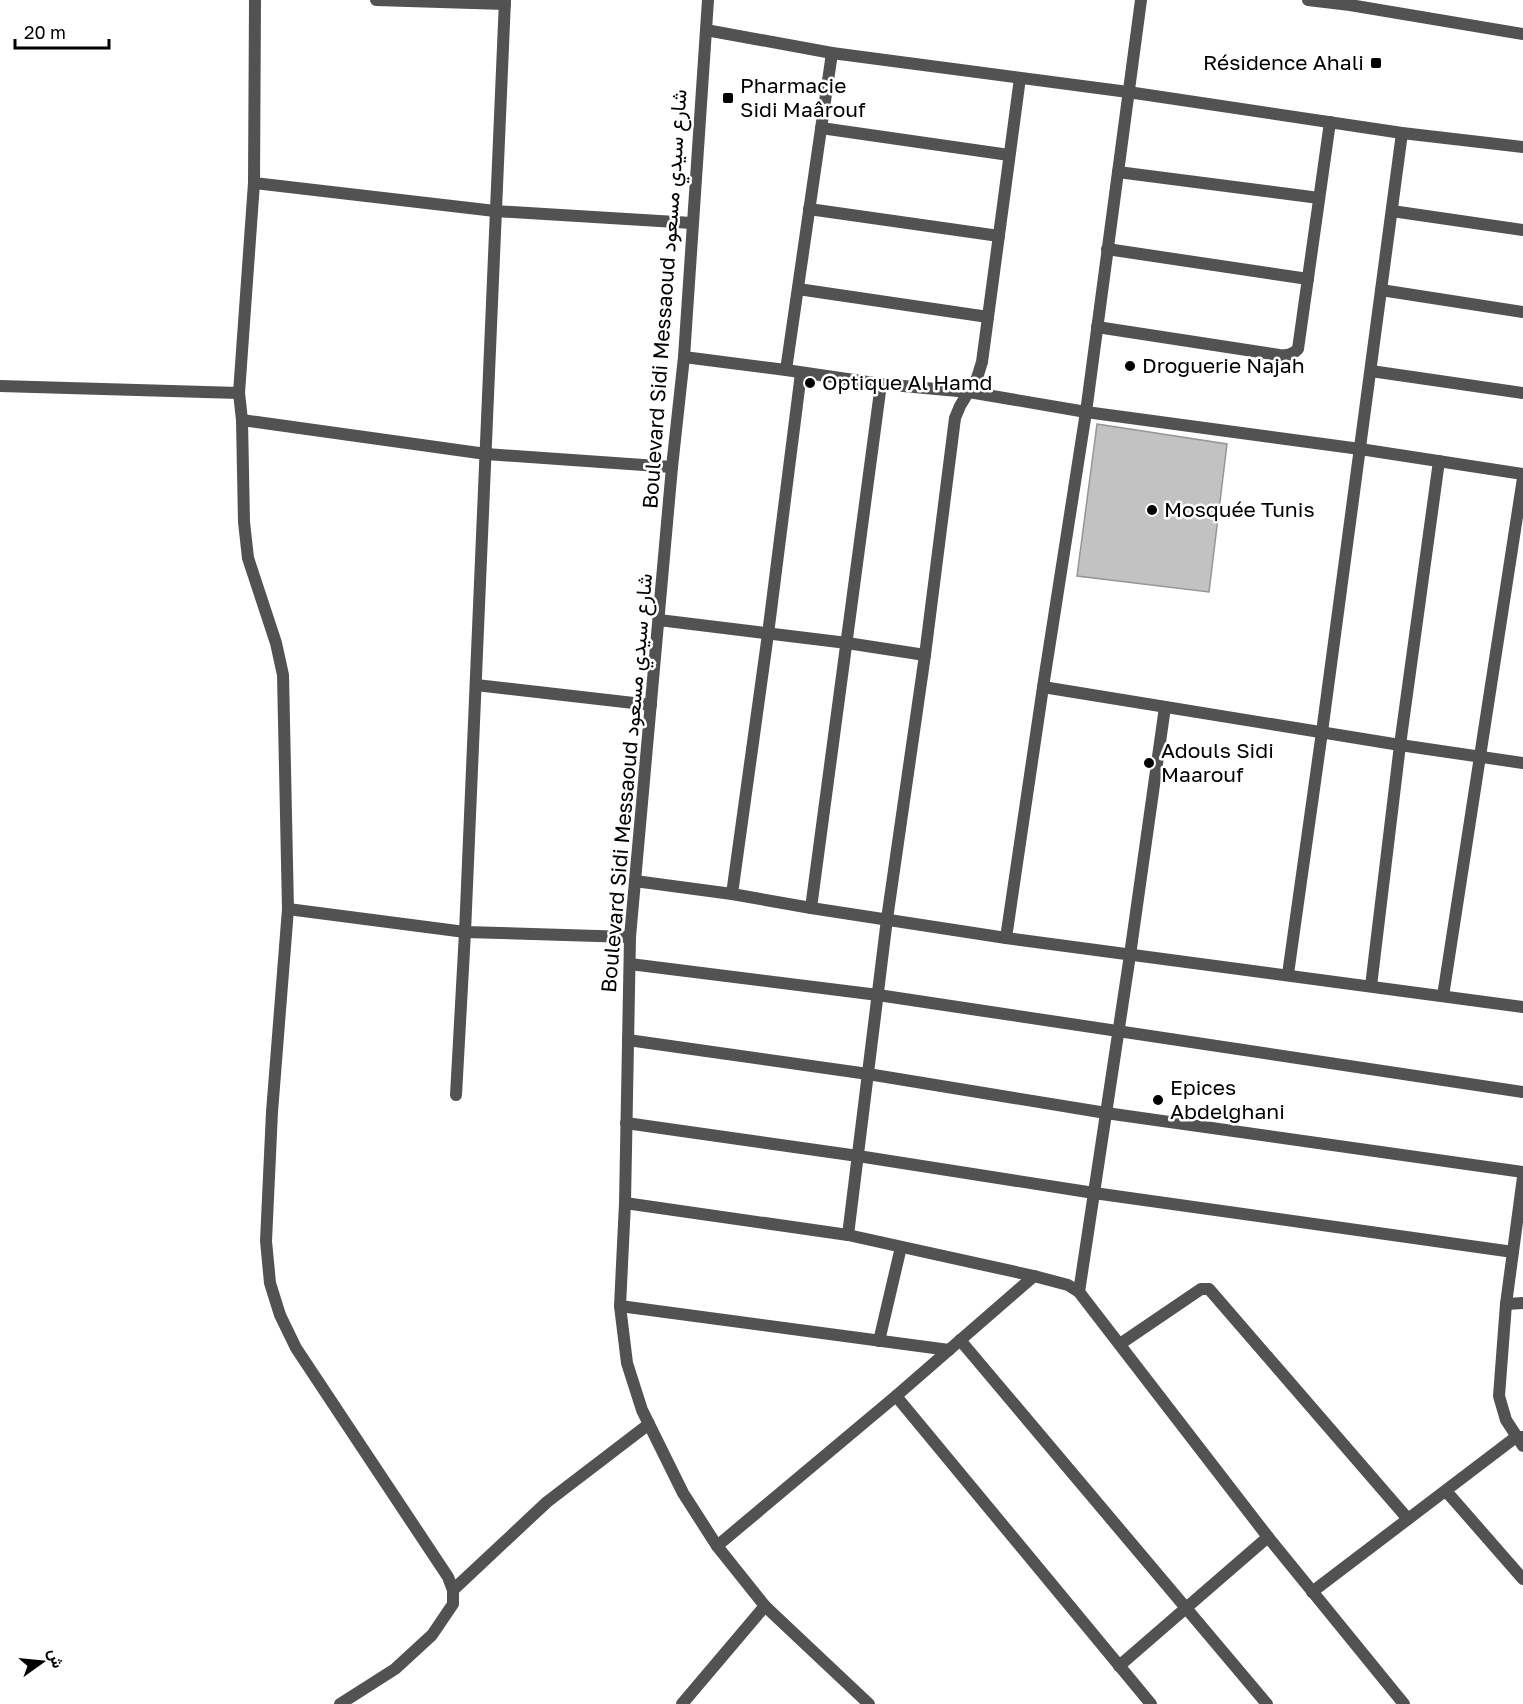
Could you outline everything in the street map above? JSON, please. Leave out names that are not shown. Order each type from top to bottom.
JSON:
[{"type":"street","points":[[255,0],[254,183],[239,393],[242,420],[244,522],[248,558],[284,675],[288,909],[272,1112],[266,1241],[270,1283],[280,1315],[296,1348],[448,1577],[453,1590],[453,1604],[432,1635],[395,1669],[340,1704]]},
{"type":"street","points":[[376,0],[505,2],[456,1095]]},
{"type":"street","name":"Boulevard Sidi Messaoud شارع سيدي مسعود","points":[[708,0],[684,357],[630,937],[621,1306],[627,1363],[642,1410],[682,1493],[717,1546],[765,1606],[868,1704]]},
{"type":"street","points":[[1006,938],[1086,412],[1142,0]]},
{"type":"street","points":[[1308,0],[1523,33]]},
{"type":"street","points":[[706,30],[832,53],[1128,92],[1402,133],[1523,147]]},
{"type":"street","points":[[786,370],[832,53]]},
{"type":"street","points":[[848,1235],[887,919],[925,655],[955,418],[977,378],[982,362],[1020,78]]},
{"type":"street","points":[[1097,327],[1287,356],[1293,354],[1298,349],[1330,122]]},
{"type":"street","points":[[821,128],[1010,155]]},
{"type":"street","points":[[1288,974],[1402,133]]},
{"type":"street","points":[[1118,171],[1319,198]]},
{"type":"street","points":[[254,183],[495,211],[692,223]]},
{"type":"street","points":[[809,209],[999,236]]},
{"type":"street","points":[[1392,211],[1523,230]]},
{"type":"street","points":[[1107,249],[1308,279]]},
{"type":"street","points":[[798,290],[988,317]]},
{"type":"street","points":[[1381,290],[1523,312]]},
{"type":"street","points":[[684,357],[881,384],[969,392],[1086,412],[1360,449],[1523,476],[1443,996]]},
{"type":"street","points":[[1371,371],[1523,393]]},
{"type":"street","points":[[732,894],[801,373]]},
{"type":"street","points":[[811,908],[881,384]]},
{"type":"street","points":[[0,386],[239,393]]},
{"type":"street","points":[[242,420],[486,454],[672,467]]},
{"type":"street","points":[[1371,986],[1400,745],[1439,461]]},
{"type":"street","points":[[659,620],[925,655]]},
{"type":"street","points":[[476,685],[651,705]]},
{"type":"street","points":[[1043,687],[1523,763]]},
{"type":"street","points":[[1079,1292],[1165,706]]},
{"type":"street","points":[[635,881],[732,894],[1006,938],[1523,1007]]},
{"type":"street","points":[[288,909],[465,932],[630,937]]},
{"type":"street","points":[[630,964],[878,995],[1523,1092]]},
{"type":"street","points":[[628,1040],[868,1074],[1106,1113],[1523,1172]]},
{"type":"street","points":[[626,1123],[1094,1193],[1513,1252]]},
{"type":"street","points":[[1312,1592],[1446,1491],[1521,1440],[1506,1420],[1499,1395],[1506,1304],[1523,1177]]},
{"type":"street","points":[[625,1203],[848,1235],[1034,1276],[1068,1285],[1079,1292],[1312,1592],[1404,1704]]},
{"type":"street","points":[[879,1341],[902,1247]]},
{"type":"street","points":[[717,1546],[896,1396],[1034,1276]]},
{"type":"street","points":[[1120,1344],[1201,1289],[1209,1289],[1408,1519]]},
{"type":"street","points":[[1506,1304],[1523,1303]]},
{"type":"street","points":[[621,1306],[949,1350]]},
{"type":"street","points":[[960,1341],[1267,1704]]},
{"type":"street","points":[[896,1396],[1151,1704]]},
{"type":"street","points":[[453,1590],[547,1502],[649,1424]]},
{"type":"street","points":[[1446,1491],[1523,1579]]},
{"type":"street","points":[[1119,1666],[1269,1537]]},
{"type":"street","points":[[682,1704],[765,1606]]},
{"type":"building","name":"Mosquée Tunis","points":[[1097,424],[1227,444],[1209,592],[1077,576]]},
{"type":"place","name":"Résidence Ahali","points":[[1376,63]]},
{"type":"place","name":"Pharmacie Sidi Maârouf","points":[[728,98]]},
{"type":"place","name":"Droguerie Najah","points":[[1130,366]]},
{"type":"place","name":"Optique Al Hamd","points":[[810,383]]},
{"type":"place","name":"Mosquée Tunis","points":[[1152,510]]},
{"type":"place","name":"Adouls Sidi Maarouf","points":[[1149,763]]},
{"type":"place","name":"Epices Abdelghani","points":[[1158,1100]]}]
